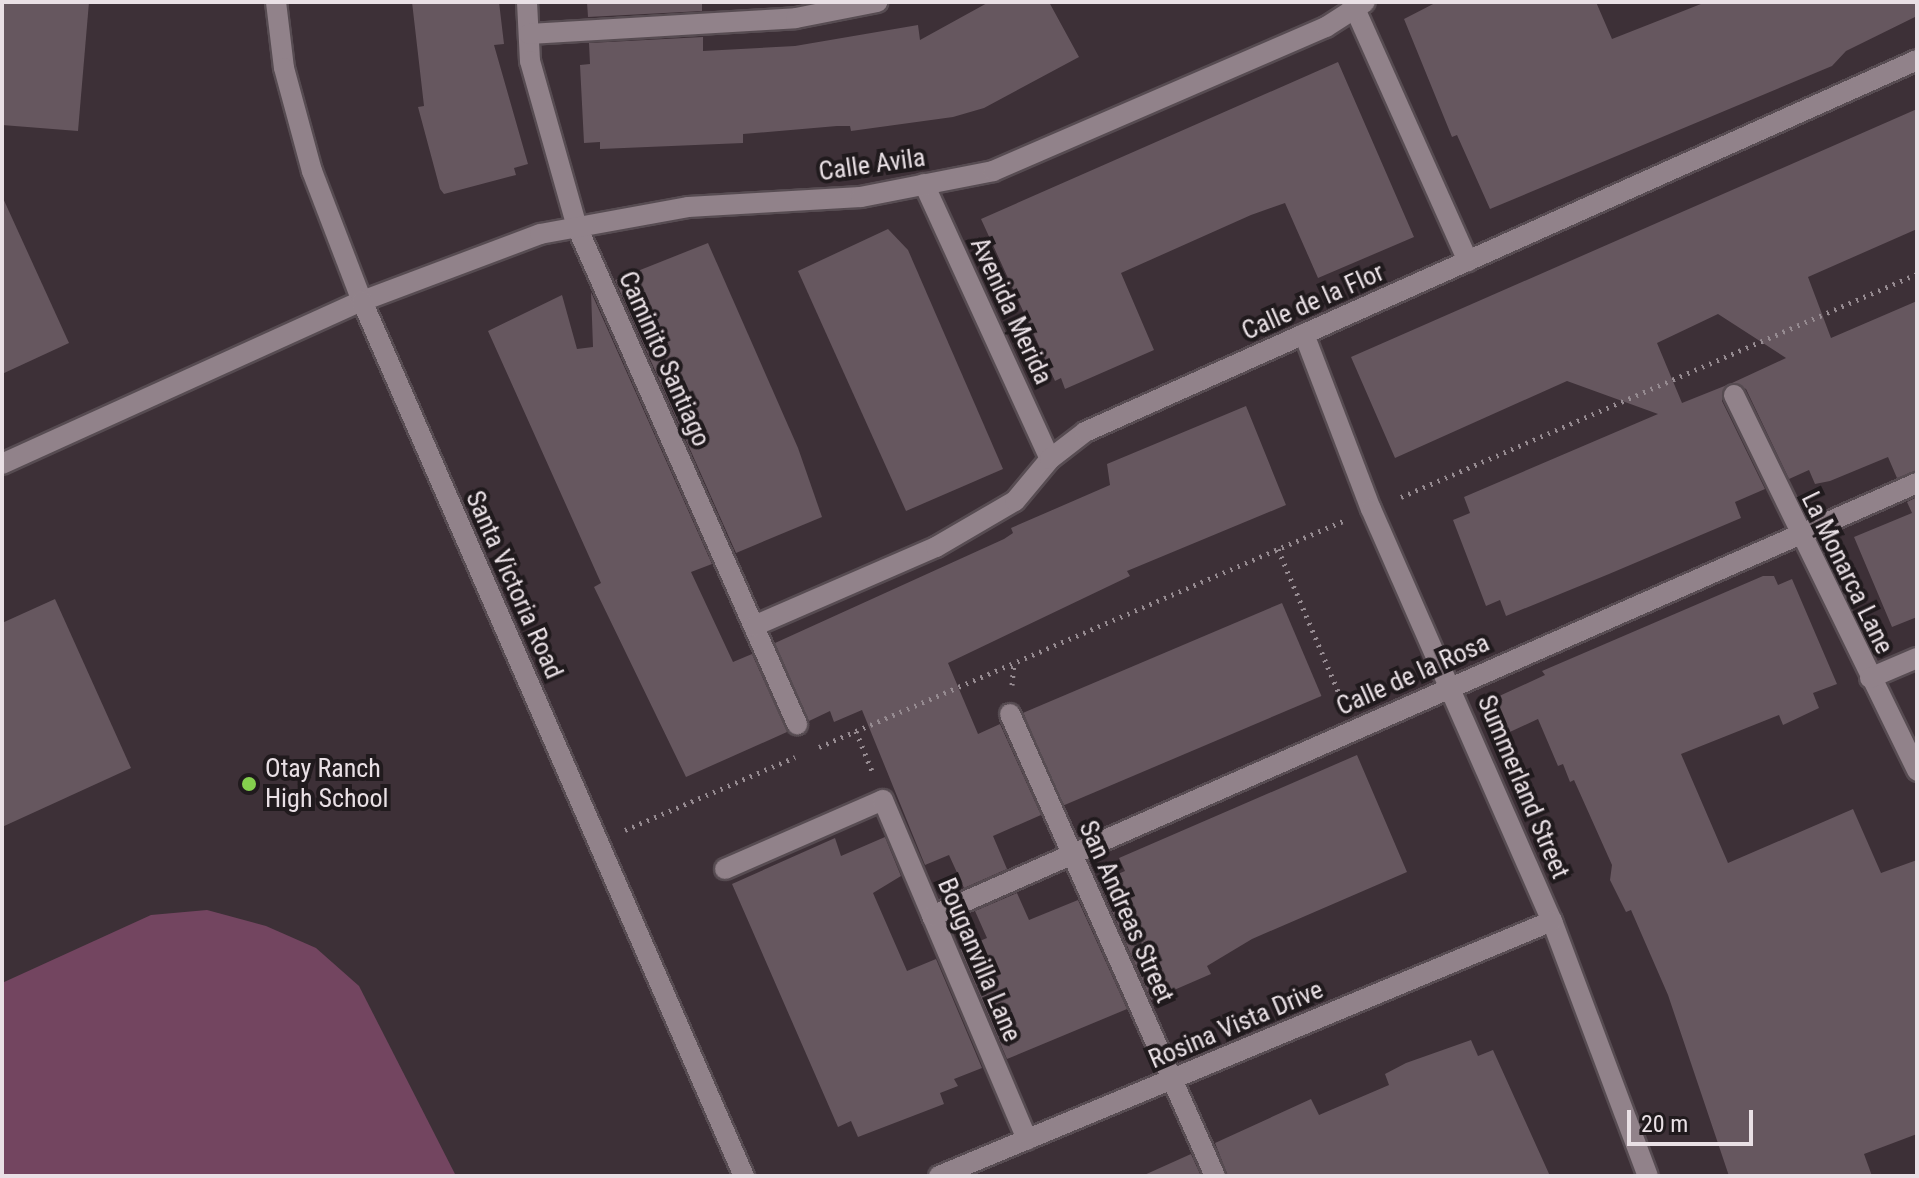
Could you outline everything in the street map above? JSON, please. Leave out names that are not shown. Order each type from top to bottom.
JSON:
[{"type":"street","name":"Santa Victoria Road","points":[[276,2],[284,68],[312,171],[362,301],[744,1176]]},
{"type":"street","name":"Caminito Santiago","points":[[527,2],[529,34],[546,128],[577,227],[797,724]]},
{"type":"street","points":[[529,34],[796,18],[877,2]]},
{"type":"street","name":"Calle Avila","points":[[2,464],[362,301],[540,234],[688,207],[861,197],[993,171],[1326,27],[1358,4]]},
{"type":"street","points":[[1358,4],[1468,261]]},
{"type":"street","name":"Calle de la Flor","points":[[754,626],[936,547],[1015,501],[1050,459],[1085,432],[1917,60]]},
{"type":"street","name":"Avenida Merida","points":[[924,184],[1050,459]]},
{"type":"street","name":"Summerland Street","points":[[1304,334],[1371,509],[1552,921],[1648,1176]]},
{"type":"street","name":"La Monarca Lane","points":[[1734,395],[1799,537],[1917,771]]},
{"type":"street","name":"Calle de la Rosa","points":[[932,916],[1917,483]]},
{"type":"street","points":[[1870,678],[1917,658]]},
{"type":"street","name":"San Andreas Street","points":[[1010,714],[1215,1176]]},
{"type":"street","points":[[725,869],[883,800]]},
{"type":"street","name":"Bouganvilla Lane","points":[[883,800],[1027,1140]]},
{"type":"street","name":"Rosina Vista Drive","points":[[939,1176],[1552,921]]},
{"type":"path","points":[[1396,499],[1917,274]]},
{"type":"path","points":[[813,749],[1346,520]]},
{"type":"path","points":[[1278,549],[1354,729]]},
{"type":"path","points":[[856,731],[883,800]]},
{"type":"path","points":[[598,842],[799,755]]},
{"type":"shaded area","points":[[207,910],[266,926],[316,948],[359,986],[456,1176],[2,1176],[2,983],[151,915]]},
{"type":"building","points":[[2,2],[89,2],[78,131],[2,125]]},
{"type":"building","points":[[412,2],[499,2],[504,44],[494,45],[528,164],[514,168],[516,175],[444,194],[440,189],[418,107],[424,106]]},
{"type":"building","points":[[587,2],[702,2],[702,11],[588,17]]},
{"type":"building","points":[[989,2],[1049,2],[1079,57],[984,108],[953,117],[851,131],[850,126],[837,126],[743,134],[743,143],[600,149],[600,142],[584,143],[580,65],[590,64],[589,43],[703,37],[703,51],[795,46],[918,25],[920,40]]},
{"type":"building","points":[[1437,2],[1596,2],[1612,39],[1706,2],[1917,2],[1917,16],[1846,51],[1832,66],[1490,209],[1457,135],[1452,137],[1404,19]]},
{"type":"building","points":[[1338,62],[1414,237],[1318,278],[1285,203],[1251,215],[1121,273],[1154,350],[1065,389],[1061,378],[1055,381],[981,219]]},
{"type":"building","points":[[1917,109],[1917,229],[1808,277],[1831,338],[1917,301],[1917,470],[1897,478],[1888,457],[1830,481],[1815,484],[1809,470],[1789,479],[1746,389],[1732,383],[1786,358],[1718,314],[1657,343],[1682,403],[1727,385],[1722,401],[1765,489],[1735,502],[1741,518],[1609,574],[1506,616],[1500,600],[1486,606],[1453,520],[1470,513],[1464,497],[1658,414],[1567,381],[1395,458],[1351,357]]},
{"type":"building","points":[[2,196],[69,343],[2,374]]},
{"type":"building","points":[[888,229],[908,250],[1003,469],[906,511],[798,271]]},
{"type":"building","points":[[708,243],[798,448],[822,517],[736,553],[615,280]]},
{"type":"building","points":[[591,292],[712,564],[691,572],[733,662],[752,654],[787,732],[686,777],[594,587],[601,583],[488,331],[562,295],[577,349],[593,347]]},
{"type":"building","points":[[1246,406],[1286,505],[1127,571],[1130,576],[948,663],[978,734],[1000,724],[1041,815],[993,836],[1007,869],[964,888],[949,855],[925,865],[862,710],[834,722],[830,711],[809,721],[775,643],[1004,539],[1013,533],[1011,528],[1110,485],[1107,464]]},
{"type":"building","points":[[1917,497],[1917,617],[1892,627],[1854,537],[1912,513],[1907,502]]},
{"type":"building","points":[[1763,576],[1774,576],[1778,585],[1792,579],[1837,684],[1813,693],[1819,708],[1783,725],[1779,715],[1681,754],[1728,863],[1853,809],[1881,873],[1917,860],[1917,1134],[1864,1154],[1872,1176],[1729,1176],[1668,995],[1631,910],[1626,912],[1610,880],[1612,865],[1574,780],[1570,782],[1563,764],[1558,766],[1538,719],[1499,737],[1484,703],[1545,675],[1542,671]]},
{"type":"building","points":[[55,599],[131,768],[2,827],[2,623]]},
{"type":"building","points":[[1282,603],[1321,696],[1063,806],[1023,713]]},
{"type":"building","points":[[1357,755],[1407,872],[1252,939],[1207,966],[1211,974],[1151,1000],[1099,882],[1125,871],[1119,858]]},
{"type":"building","points":[[885,837],[901,876],[873,893],[907,971],[936,959],[982,1068],[954,1079],[958,1086],[940,1093],[944,1104],[858,1137],[851,1121],[838,1127],[732,884],[835,838],[841,856]]},
{"type":"building","points":[[1017,893],[1029,920],[1078,900],[1127,1009],[1007,1059],[960,949],[987,938],[975,911]]},
{"type":"building","points":[[1471,1040],[1478,1056],[1493,1050],[1550,1176],[1228,1176],[1215,1143],[1311,1099],[1319,1115],[1389,1085],[1385,1074],[1406,1063]]},
{"type":"building","points":[[1191,1154],[1201,1176],[1142,1176]]},
{"type":"place","name":"Otay Ranch High School","points":[[249,784]]}]
